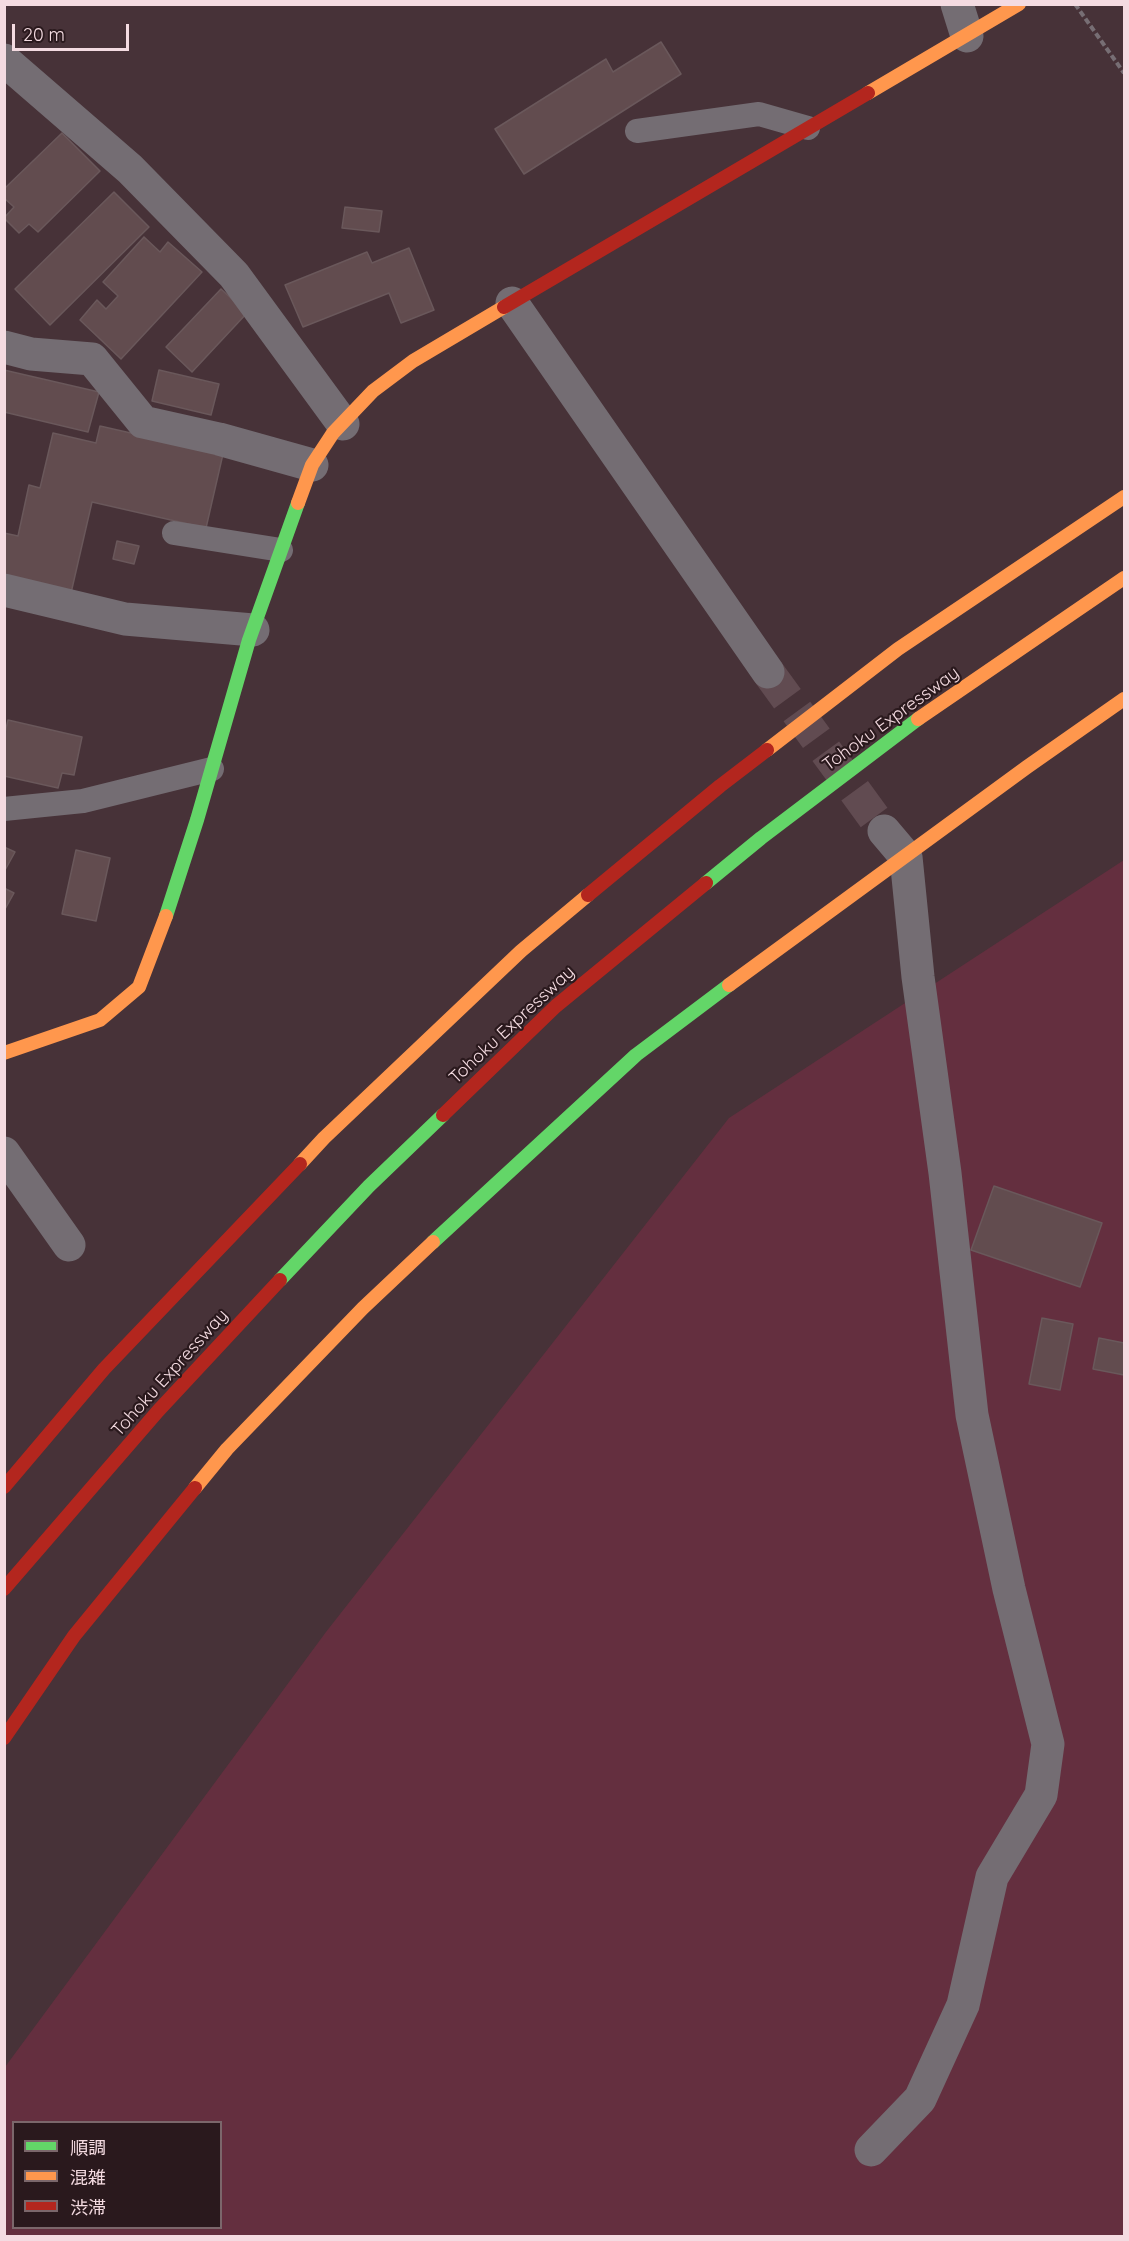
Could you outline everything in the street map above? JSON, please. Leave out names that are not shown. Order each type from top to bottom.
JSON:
[{"type":"main road","points":[[4,1053],[100,1020],[139,987],[168,909],[253,630],[312,465],[333,433],[374,391],[413,361],[1019,4]]},
{"type":"main road","points":[[4,1487],[104,1369],[324,1137],[521,951],[720,786],[898,649],[1125,496]]},
{"type":"main road","name":"Tohoku Expressway","points":[[4,1589],[158,1411],[361,1194],[556,1006],[761,838],[933,707],[1125,578]]},
{"type":"main road","points":[[4,1738],[74,1636],[227,1449],[363,1308],[486,1192],[636,1055],[1027,767],[1125,699]]},
{"type":"street","points":[[957,4],[967,36]]},
{"type":"street","points":[[4,60],[130,169],[234,275],[343,424]]},
{"type":"street","points":[[512,303],[768,672]]},
{"type":"street","points":[[4,347],[31,354],[92,359],[143,422],[219,439],[312,465]]},
{"type":"street","points":[[4,590],[124,619],[253,630]]},
{"type":"street","points":[[872,2150],[920,2099],[963,2006],[992,1877],[1041,1795],[1048,1744],[1009,1589],[972,1415],[945,1173],[918,977],[906,857],[884,831]]},
{"type":"street","points":[[4,1153],[69,1245]]},
{"type":"lane","points":[[637,131],[759,114],[808,128]]},
{"type":"lane","points":[[174,533],[282,550]]},
{"type":"lane","points":[[4,809],[83,801],[212,769]]},
{"type":"path","points":[[1075,4],[1125,73]]},
{"type":"shaded area","points":[[1124,860],[1124,2236],[5,2236],[5,2067],[326,1632],[729,1118]]},
{"type":"building","points":[[661,42],[681,74],[524,174],[495,129],[606,59],[613,72]]},
{"type":"building","points":[[62,133],[100,171],[38,232],[29,224],[19,233],[4,218],[14,207],[4,198],[4,189]]},
{"type":"building","points":[[114,192],[149,227],[50,325],[15,289]]},
{"type":"building","points":[[345,207],[382,211],[379,232],[342,228]]},
{"type":"building","points":[[144,237],[160,252],[168,242],[202,272],[121,359],[80,320],[97,300],[106,309],[118,296],[103,282]]},
{"type":"building","points":[[409,248],[434,310],[401,323],[389,293],[303,327],[285,285],[367,252],[372,263]]},
{"type":"building","points":[[221,289],[247,313],[192,372],[166,347]]},
{"type":"building","points":[[4,370],[99,392],[88,432],[4,412]]},
{"type":"building","points":[[159,370],[219,384],[211,415],[152,401]]},
{"type":"building","points":[[100,426],[223,454],[206,528],[92,502],[71,593],[4,579],[4,533],[18,536],[29,485],[40,488],[53,433],[96,443]]},
{"type":"building","points":[[117,541],[139,546],[134,564],[113,559]]},
{"type":"building","points":[[8,720],[82,737],[74,775],[62,773],[58,788],[4,776],[4,737]]},
{"type":"building","points":[[4,847],[15,852],[4,872]]},
{"type":"building","points":[[76,850],[110,858],[96,921],[62,914]]},
{"type":"building","points":[[4,888],[14,893],[4,911]]},
{"type":"building","points":[[994,1186],[1102,1223],[1080,1287],[971,1250]]},
{"type":"building","points":[[1042,1318],[1073,1324],[1060,1390],[1029,1384]]},
{"type":"building","points":[[1099,1338],[1124,1343],[1124,1375],[1093,1369]]},
{"type":"tunnel","points":[[768,672],[884,831]]},
{"type":"traffic: fast","points":[[166,916],[197,820],[249,640],[298,503]]},
{"type":"traffic: fast","points":[[706,883],[761,838],[918,719]]},
{"type":"traffic: fast","points":[[433,1242],[636,1055],[729,985]]},
{"type":"traffic: fast","points":[[280,1280],[369,1186],[443,1115]]},
{"type":"traffic: slow","points":[[868,93],[1019,4]]},
{"type":"traffic: slow","points":[[298,503],[312,465],[333,433],[373,391],[413,361],[504,307]]},
{"type":"traffic: slow","points":[[767,750],[898,649],[1124,497]]},
{"type":"traffic: slow","points":[[918,719],[1124,578]]},
{"type":"traffic: slow","points":[[729,985],[1027,767],[1124,699]]},
{"type":"traffic: slow","points":[[300,1164],[324,1138],[521,951],[588,895]]},
{"type":"traffic: slow","points":[[4,1053],[100,1020],[139,987],[166,916]]},
{"type":"traffic: slow","points":[[195,1488],[227,1449],[363,1308],[433,1242]]},
{"type":"traffic: jam","points":[[504,307],[868,93]]},
{"type":"traffic: jam","points":[[588,895],[767,750]]},
{"type":"traffic: jam","points":[[443,1115],[556,1006],[706,883]]},
{"type":"traffic: jam","points":[[4,1487],[104,1369],[300,1164]]},
{"type":"traffic: jam","points":[[4,1589],[158,1411],[280,1280]]},
{"type":"traffic: jam","points":[[4,1738],[74,1636],[195,1488]]}]
